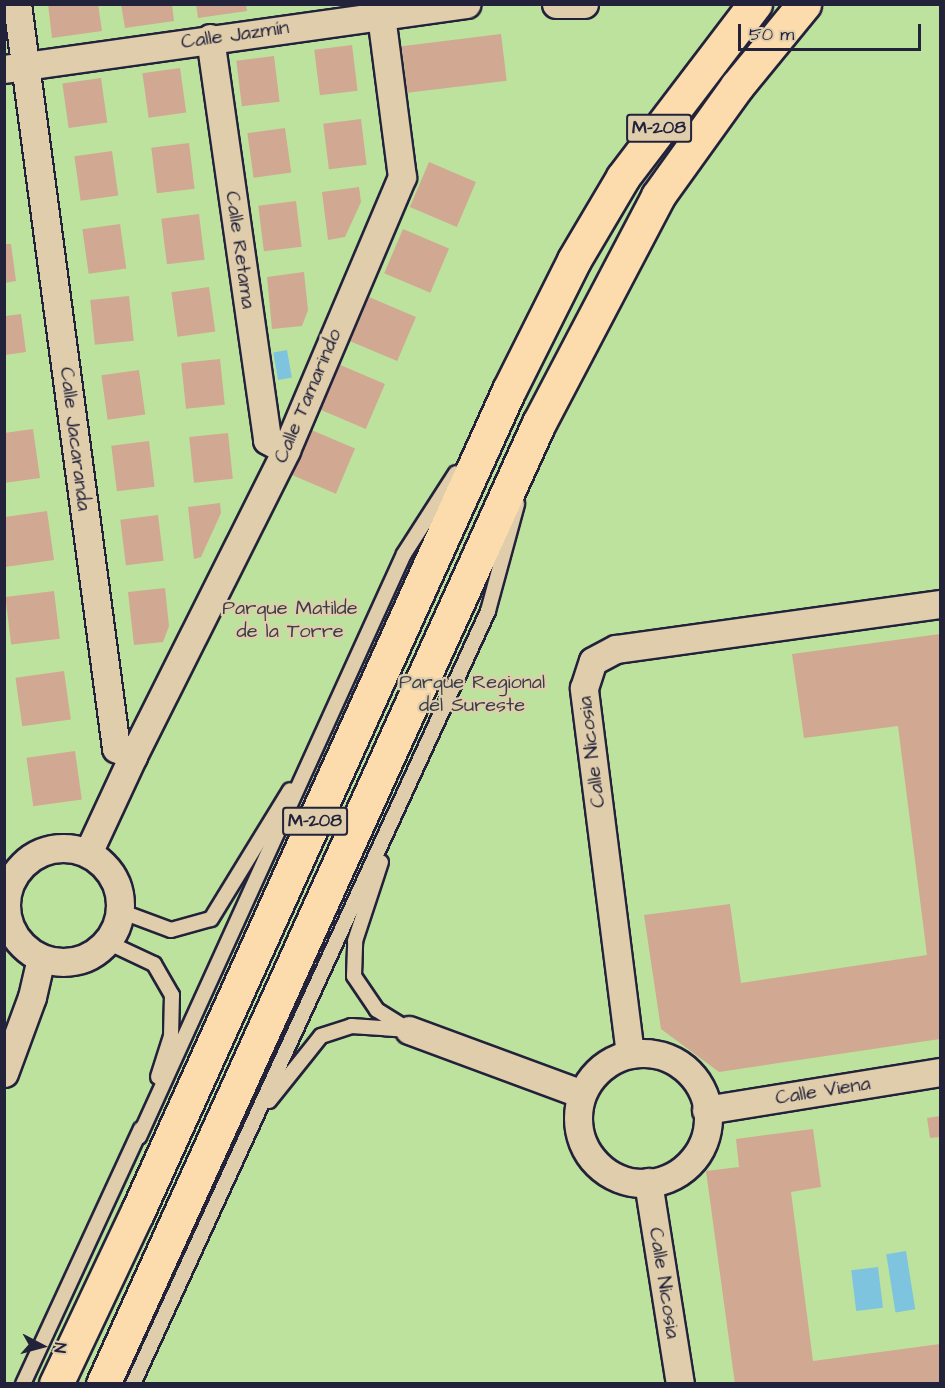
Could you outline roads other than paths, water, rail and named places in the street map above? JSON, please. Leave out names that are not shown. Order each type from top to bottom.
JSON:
[{"type":"main road","name":"M-208","points":[[56,1383],[138,1213],[509,390],[574,260],[623,177],[755,4]]},
{"type":"main road","name":"M-208","points":[[103,1383],[539,423],[658,196],[737,86],[804,4]]},
{"type":"street","name":"Calle Jacaranda","points":[[16,4],[15,68],[116,748],[133,756]]},
{"type":"street","name":"Calle Jazmín","points":[[15,68],[210,38],[466,4]]},
{"type":"street","points":[[556,4],[584,4]]},
{"type":"street","name":"Calle Tamarindo","points":[[133,756],[286,450],[402,177],[381,16]]},
{"type":"street","name":"Calle Retama","points":[[210,38],[267,440],[286,450]]},
{"type":"street","name":"Calle Nicosia","points":[[630,1054],[584,688],[593,661],[616,649],[940,604]]},
{"type":"street","points":[[88,853],[133,756]]},
{"type":"street","points":[[53,849],[88,853],[113,877],[120,911],[107,942],[93,954],[76,961],[58,963],[41,958],[25,948],[6,917],[6,898],[21,866],[53,849]]},
{"type":"street","points":[[4,1073],[33,997],[41,958]]},
{"type":"street","points":[[409,1030],[582,1094]]},
{"type":"street","points":[[630,1054],[658,1054],[683,1066],[700,1088],[706,1110],[706,1129],[696,1155],[675,1174],[648,1182],[620,1178],[607,1172],[587,1150],[578,1123],[582,1094],[606,1064],[630,1054]]},
{"type":"street","name":"Calle Viena","points":[[706,1110],[940,1072]]},
{"type":"street","name":"Calle Nicosia","points":[[648,1182],[680,1383]]},
{"type":"lane","points":[[23,1383],[139,1137],[404,554],[509,390]]},
{"type":"lane","points":[[133,1383],[488,611],[539,423]]},
{"type":"lane","points":[[120,911],[171,930],[210,919],[321,740]]},
{"type":"lane","points":[[404,795],[355,941],[354,976],[377,1010],[409,1030]]},
{"type":"lane","points":[[107,942],[154,964],[172,995],[171,1036],[139,1137]]},
{"type":"lane","points":[[255,1119],[321,1036],[351,1026],[409,1030]]},
{"type":"water","points":[[287,350],[292,378],[278,380],[273,352]]},
{"type":"water","points":[[906,1251],[915,1309],[895,1312],[886,1254]]},
{"type":"water","points":[[878,1267],[883,1308],[856,1311],[851,1270]]},
{"type":"park label","name":"Parque Matilde de la Torre","points":[[290,620]]},
{"type":"park label","name":"Parque Regional del Sureste","points":[[472,694]]}]
